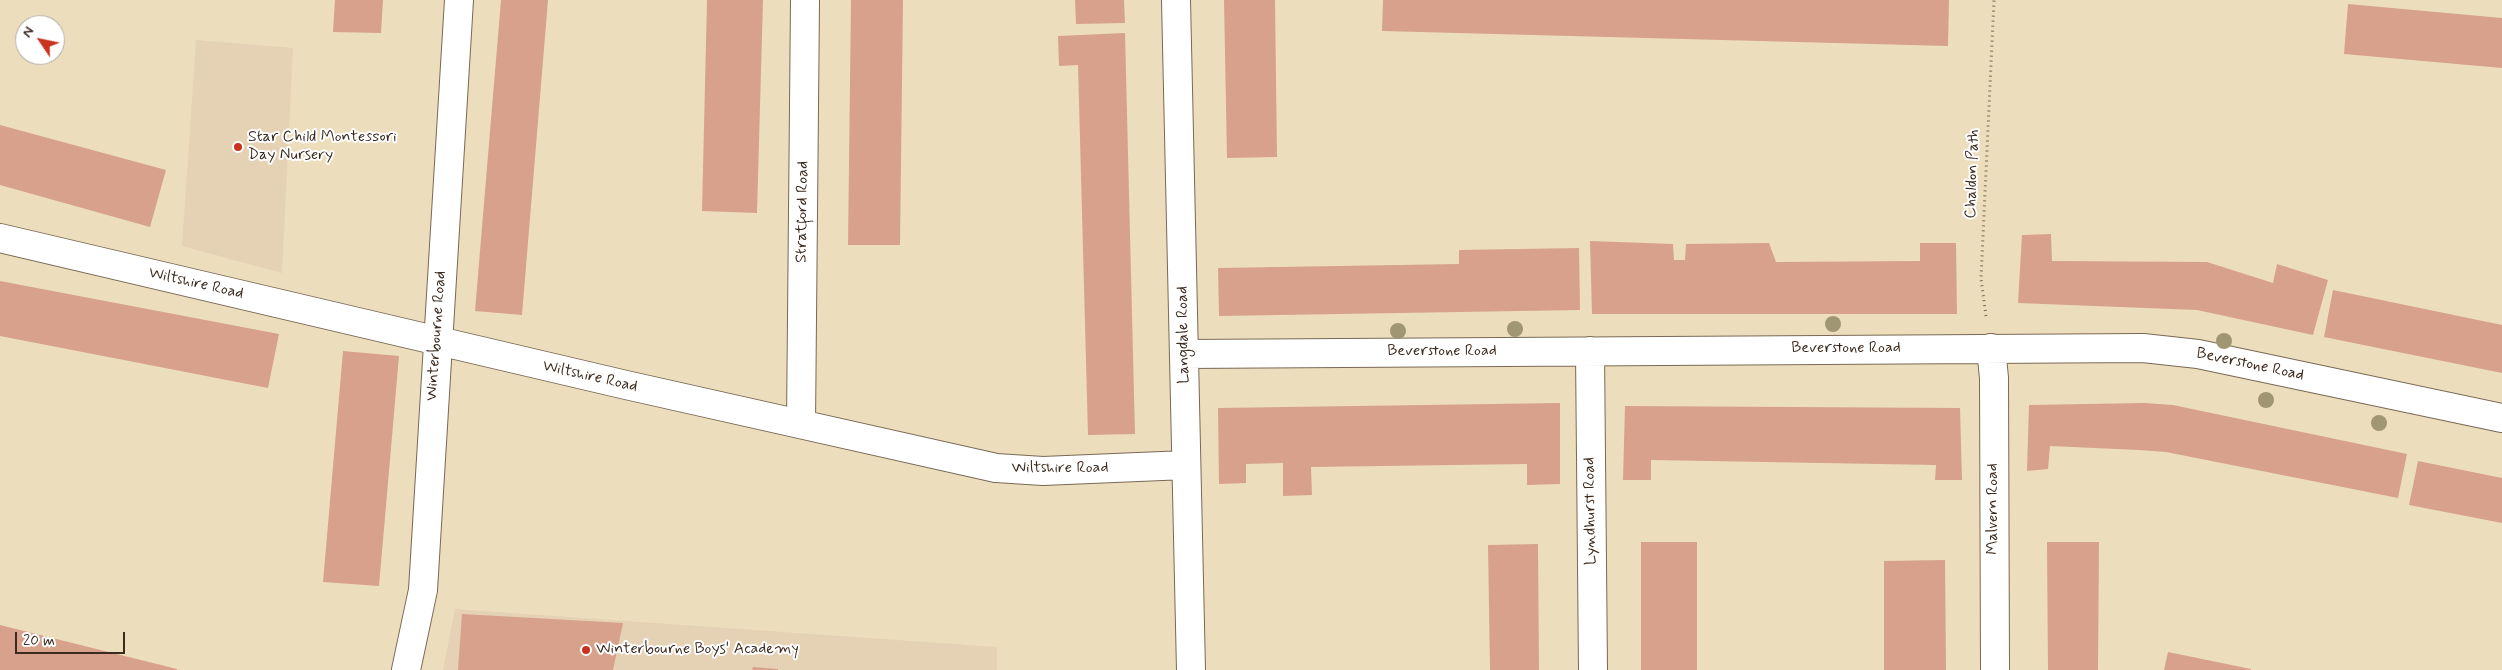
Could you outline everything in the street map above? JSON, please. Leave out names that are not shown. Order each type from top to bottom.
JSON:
[{"type":"street","name":"Winterbourne Road","points":[[406,670],[423,590],[459,0]]},
{"type":"street","name":"Stratford Road","points":[[801,424],[805,0]]},
{"type":"street","name":"Langdale Road","points":[[1176,0],[1191,670]]},
{"type":"street","name":"Wiltshire Road","points":[[0,238],[437,341],[952,459],[1014,470],[1186,466]]},
{"type":"street","name":"Beverstone Road","points":[[1184,354],[1991,348],[2164,349],[2198,354],[2502,418]]},
{"type":"street","name":"Malvern Road","points":[[1991,348],[1994,378],[1995,670]]},
{"type":"street","name":"Lyndhurst Road","points":[[1590,351],[1593,670]]},
{"type":"path","name":"Chaldon Path","points":[[1991,348],[1981,279],[1994,0]]},
{"type":"shaded area","name":"Star Child Montessori Day Nursery","points":[[196,40],[293,48],[282,273],[182,246]]},
{"type":"shaded area","name":"Winterbourne Boys' Academy","points":[[455,609],[997,647],[997,670],[443,670]]},
{"type":"building","points":[[335,0],[383,0],[381,33],[333,32]]},
{"type":"building","points":[[501,0],[548,0],[522,315],[475,311]]},
{"type":"building","points":[[707,0],[763,0],[757,213],[702,211]]},
{"type":"building","points":[[851,0],[903,0],[900,245],[848,245]]},
{"type":"building","points":[[1075,0],[1124,0],[1125,23],[1076,24]]},
{"type":"building","points":[[1224,0],[1275,0],[1277,157],[1227,158]]},
{"type":"building","points":[[1383,0],[1949,0],[1948,46],[1382,31]]},
{"type":"building","points":[[2348,4],[2502,18],[2502,68],[2344,54]]},
{"type":"building","points":[[1125,33],[1135,434],[1088,435],[1078,65],[1059,66],[1058,36]]},
{"type":"building","points":[[0,125],[166,170],[150,227],[0,185]]},
{"type":"building","points":[[2051,234],[2052,261],[2207,262],[2273,283],[2277,264],[2328,280],[2313,335],[2197,310],[2018,303],[2022,235]]},
{"type":"building","points":[[1590,241],[1673,244],[1674,260],[1685,260],[1686,244],[1769,243],[1776,262],[1920,261],[1920,243],[1956,243],[1957,314],[1592,314]]},
{"type":"building","points":[[1579,248],[1580,310],[1219,316],[1218,268],[1459,264],[1459,250]]},
{"type":"building","points":[[0,281],[279,334],[268,388],[0,336]]},
{"type":"building","points":[[2333,290],[2502,325],[2502,373],[2324,337]]},
{"type":"building","points":[[343,351],[399,356],[379,586],[323,582]]},
{"type":"building","points":[[1560,403],[1560,484],[1527,485],[1527,464],[1311,467],[1312,495],[1283,496],[1283,463],[1246,464],[1246,483],[1219,484],[1218,408]]},
{"type":"building","points":[[2144,403],[2173,405],[2407,454],[2398,498],[2166,452],[2139,450],[2050,446],[2048,469],[2027,471],[2029,405]]},
{"type":"building","points":[[1625,406],[1960,408],[1962,480],[1935,480],[1936,465],[1651,460],[1651,480],[1623,480]]},
{"type":"building","points":[[2418,461],[2502,478],[2502,523],[2409,505]]},
{"type":"building","points":[[1641,542],[1697,542],[1697,670],[1641,670]]},
{"type":"building","points":[[2047,542],[2099,542],[2098,670],[2048,670]]},
{"type":"building","points":[[1538,544],[1539,670],[1490,670],[1488,545]]},
{"type":"building","points":[[1945,560],[1946,670],[1884,670],[1884,561]]},
{"type":"building","points":[[462,614],[623,623],[613,670],[458,670]]},
{"type":"building","points":[[0,625],[177,669],[177,670],[0,670]]},
{"type":"building","points":[[2168,652],[2251,669],[2251,670],[2164,670]]},
{"type":"building","points":[[753,667],[778,669],[778,670],[752,670]]},
{"type":"place","name":"Star Child Montessori Day Nursery","points":[[238,147]]},
{"type":"place","name":"Winterbourne Boys' Academy","points":[[586,650]]}]
